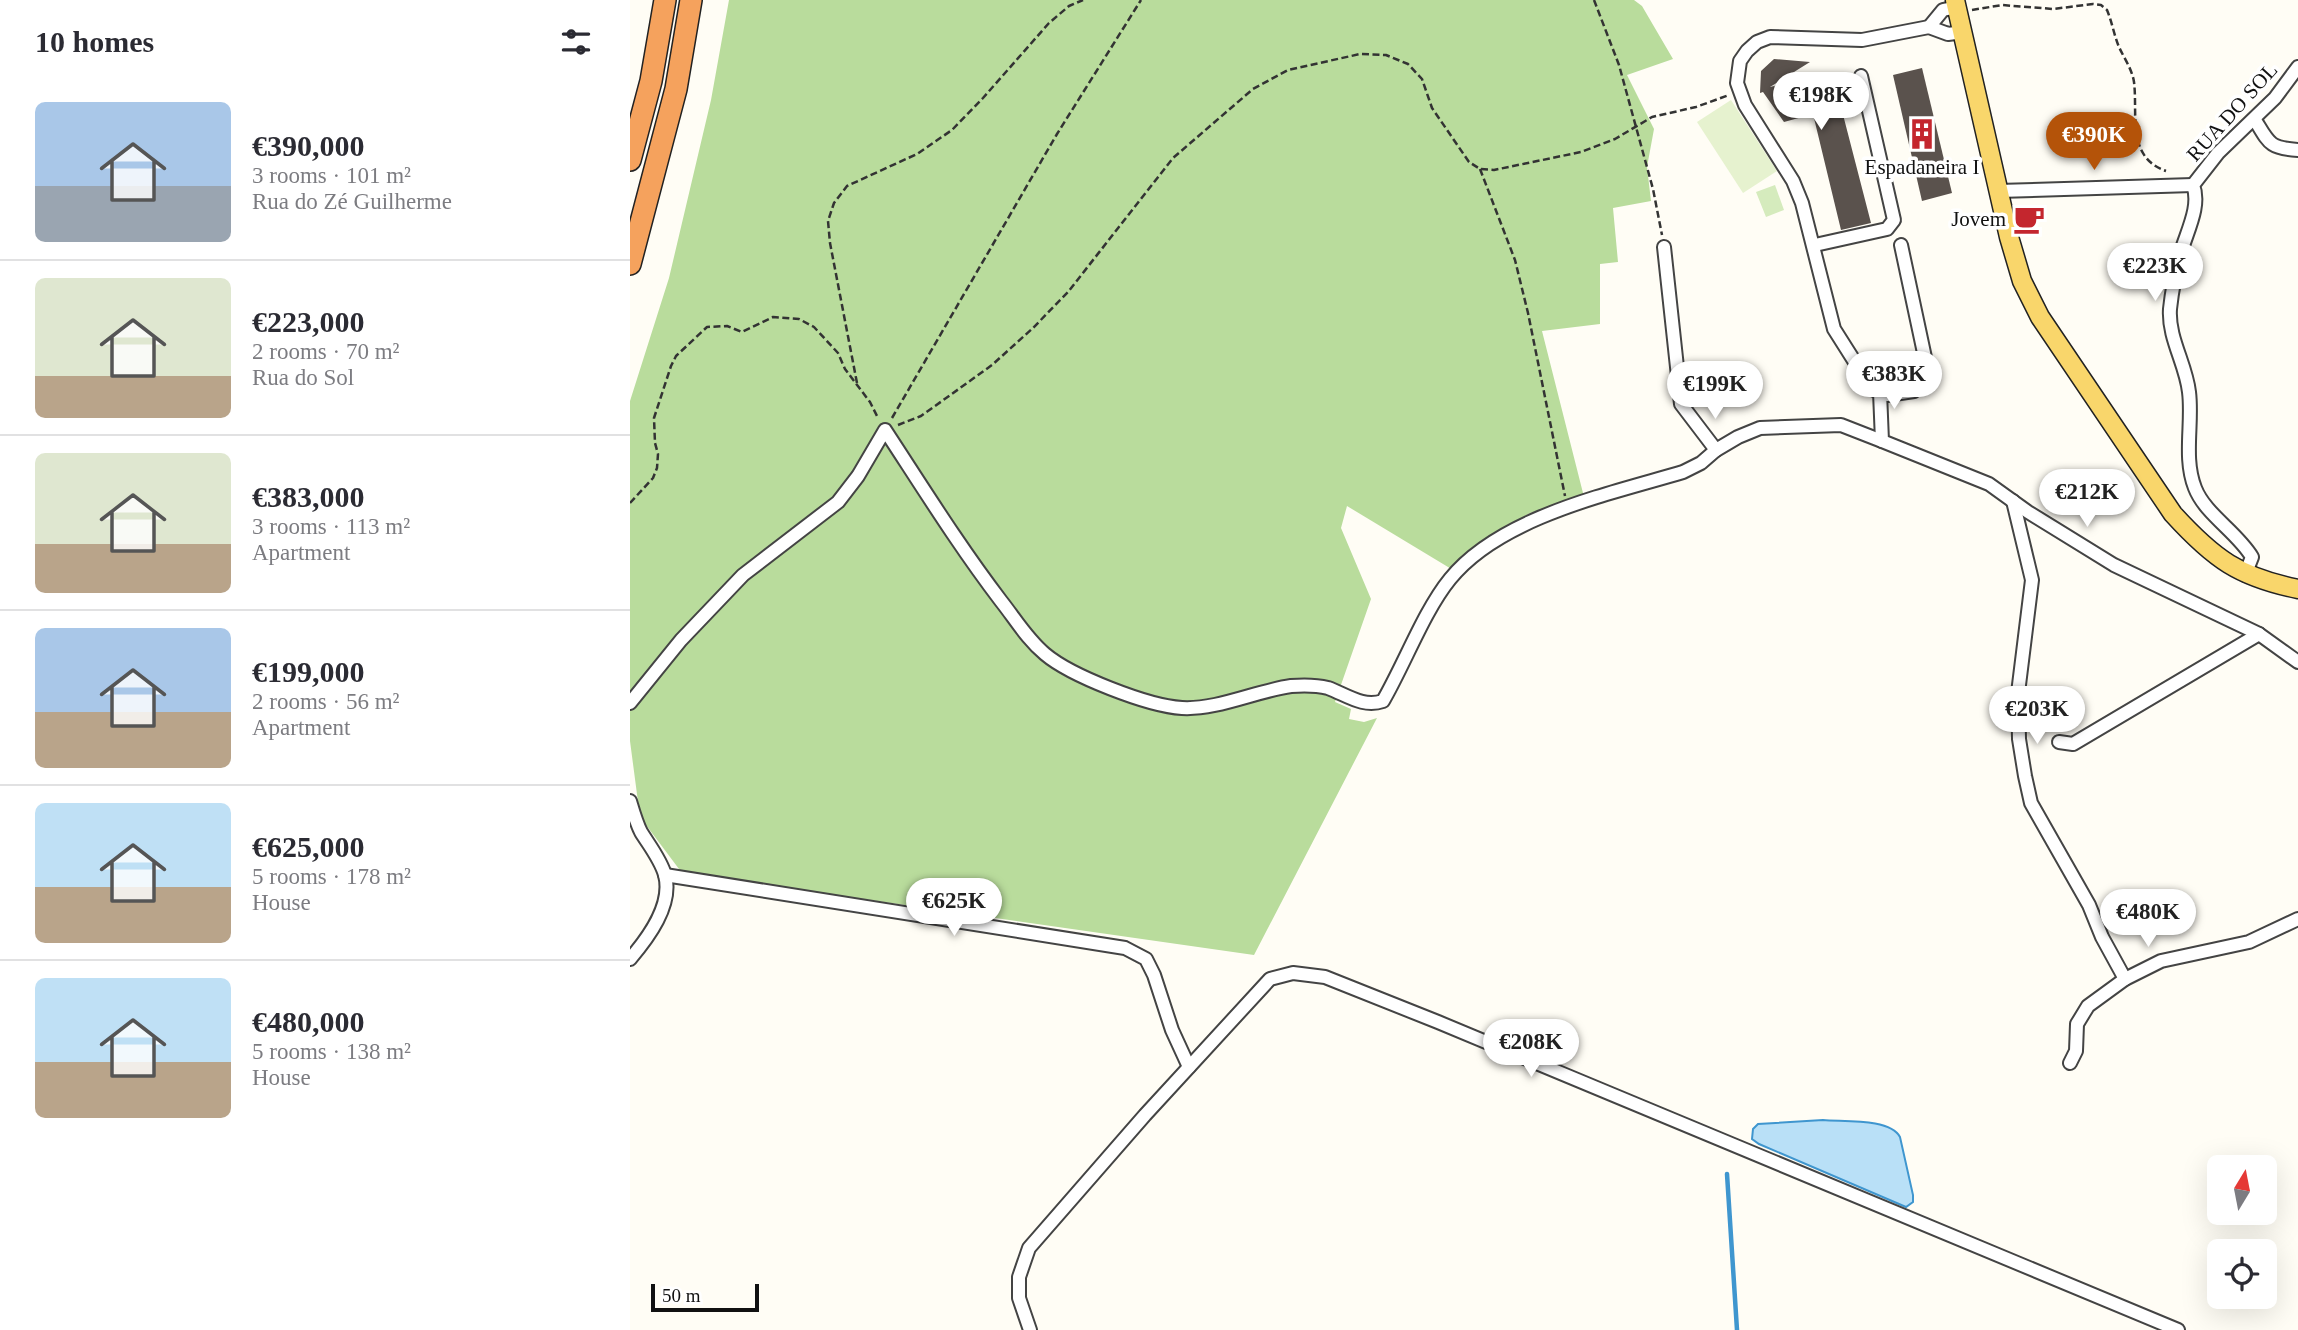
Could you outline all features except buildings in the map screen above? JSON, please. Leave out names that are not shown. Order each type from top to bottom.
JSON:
[{"type":"highway","points":[[630,160],[651,81],[664,0]]},
{"type":"highway","points":[[630,264],[676,89],[691,0]]},
{"type":"main road","points":[[1959,15],[1998,191],[2022,281],[2040,317],[2173,514],[2199,542],[2245,575],[2298,589]]},
{"type":"street","points":[[1901,245],[1927,367],[1914,391],[1887,395],[1872,389],[1835,329],[1815,245],[1793,181],[1745,105],[1739,91],[1737,73],[1740,61],[1757,42],[1770,37],[1862,40],[1929,27],[1948,34],[1959,15],[1943,10],[1929,27]]},
{"type":"street","name":"RUA DO SOL","points":[[2245,575],[2252,557],[2242,541],[2217,517],[2195,489],[2190,473],[2189,391],[2170,311],[2181,254],[2196,202],[2193,185],[2218,153],[2275,98],[2298,67]]},
{"type":"street","points":[[1815,245],[1887,229],[1894,220],[1861,76]]},
{"type":"street","points":[[2255,120],[2273,147],[2298,150]]},
{"type":"street","points":[[1998,191],[2193,185]]},
{"type":"street","points":[[1664,247],[1681,404],[1716,450]]},
{"type":"street","points":[[1880,392],[1882,441]]},
{"type":"street","points":[[630,703],[681,640],[743,575],[844,496],[885,430],[974,566],[1024,634],[1047,657],[1093,682],[1181,708],[1206,707],[1268,689],[1299,685],[1327,688],[1361,702],[1374,704],[1383,701],[1434,603],[1450,579],[1468,561],[1526,524],[1567,506],[1683,472],[1701,464],[1716,450],[1738,437],[1760,428],[1841,425],[1989,484],[2114,565],[2259,634],[2298,662]]},
{"type":"street","points":[[2013,501],[2032,580],[2018,693],[2019,739],[2031,803],[2089,905],[2102,937],[2125,979]]},
{"type":"street","points":[[2059,742],[2073,744],[2259,634]]},
{"type":"street","points":[[630,801],[639,828],[665,875],[659,918],[630,959]]},
{"type":"street","points":[[665,875],[1125,948],[1146,959],[1172,1030],[1189,1067]]},
{"type":"street","points":[[2070,1063],[2076,1051],[2077,1024],[2088,1006],[2125,979],[2161,961],[2249,942],[2298,919]]},
{"type":"street","points":[[1030,1330],[1019,1298],[1019,1277],[1029,1248],[1270,979],[1293,973],[1325,977],[2178,1330]]},
{"type":"path","points":[[857,383],[830,243],[828,221],[834,203],[847,186],[918,154],[952,130],[1049,23],[1069,6],[1083,0]]},
{"type":"path","points":[[885,430],[1057,134],[1141,0]]},
{"type":"path","points":[[1594,0],[1619,65],[1653,189],[1664,247]]},
{"type":"path","points":[[1959,15],[1980,7],[2002,5],[2053,9],[2101,5],[2107,10],[2134,80],[2135,130],[2146,158],[2154,167],[2183,177],[2193,185]]},
{"type":"path","points":[[885,430],[921,416],[992,365],[1068,292],[1173,158],[1253,89],[1288,70],[1360,54],[1386,55],[1408,64],[1422,79],[1432,108],[1469,163],[1480,169],[1494,170],[1581,152],[1615,139],[1652,117],[1696,107],[1739,91]]},
{"type":"path","points":[[1480,169],[1515,260],[1567,506]]},
{"type":"path","points":[[630,503],[653,478],[657,468],[654,418],[671,366],[677,356],[707,327],[727,326],[742,332],[773,317],[799,319],[814,327],[827,339],[870,402],[885,430]]},
{"type":"green space","points":[[729,0],[1634,0],[1642,6],[1673,59],[1627,75],[1654,129],[1647,167],[1651,201],[1613,208],[1618,262],[1600,264],[1600,324],[1542,331],[1584,497],[1530,513],[1470,549],[1453,570],[1347,506],[1341,528],[1371,599],[1335,702],[1351,709],[1349,719],[1364,722],[1377,718],[1254,955],[682,873],[640,817],[630,741],[630,401],[669,278],[711,100]]},
{"type":"green space","points":[[1731,100],[1777,171],[1743,193],[1697,122]]},
{"type":"green space","points":[[1775,185],[1784,210],[1766,217],[1756,192]]},
{"type":"water","points":[[1823,1120],[1877,1124],[1895,1131],[1900,1137],[1913,1202],[1906,1207],[1752,1139],[1753,1129],[1758,1124]]},
{"type":"waterway","points":[[1727,1174],[1737,1330]]},
{"type":"place","name":"Espadaneira I","points":[[1922,134]]},
{"type":"place","name":"Jovem","points":[[2029,219]]}]
